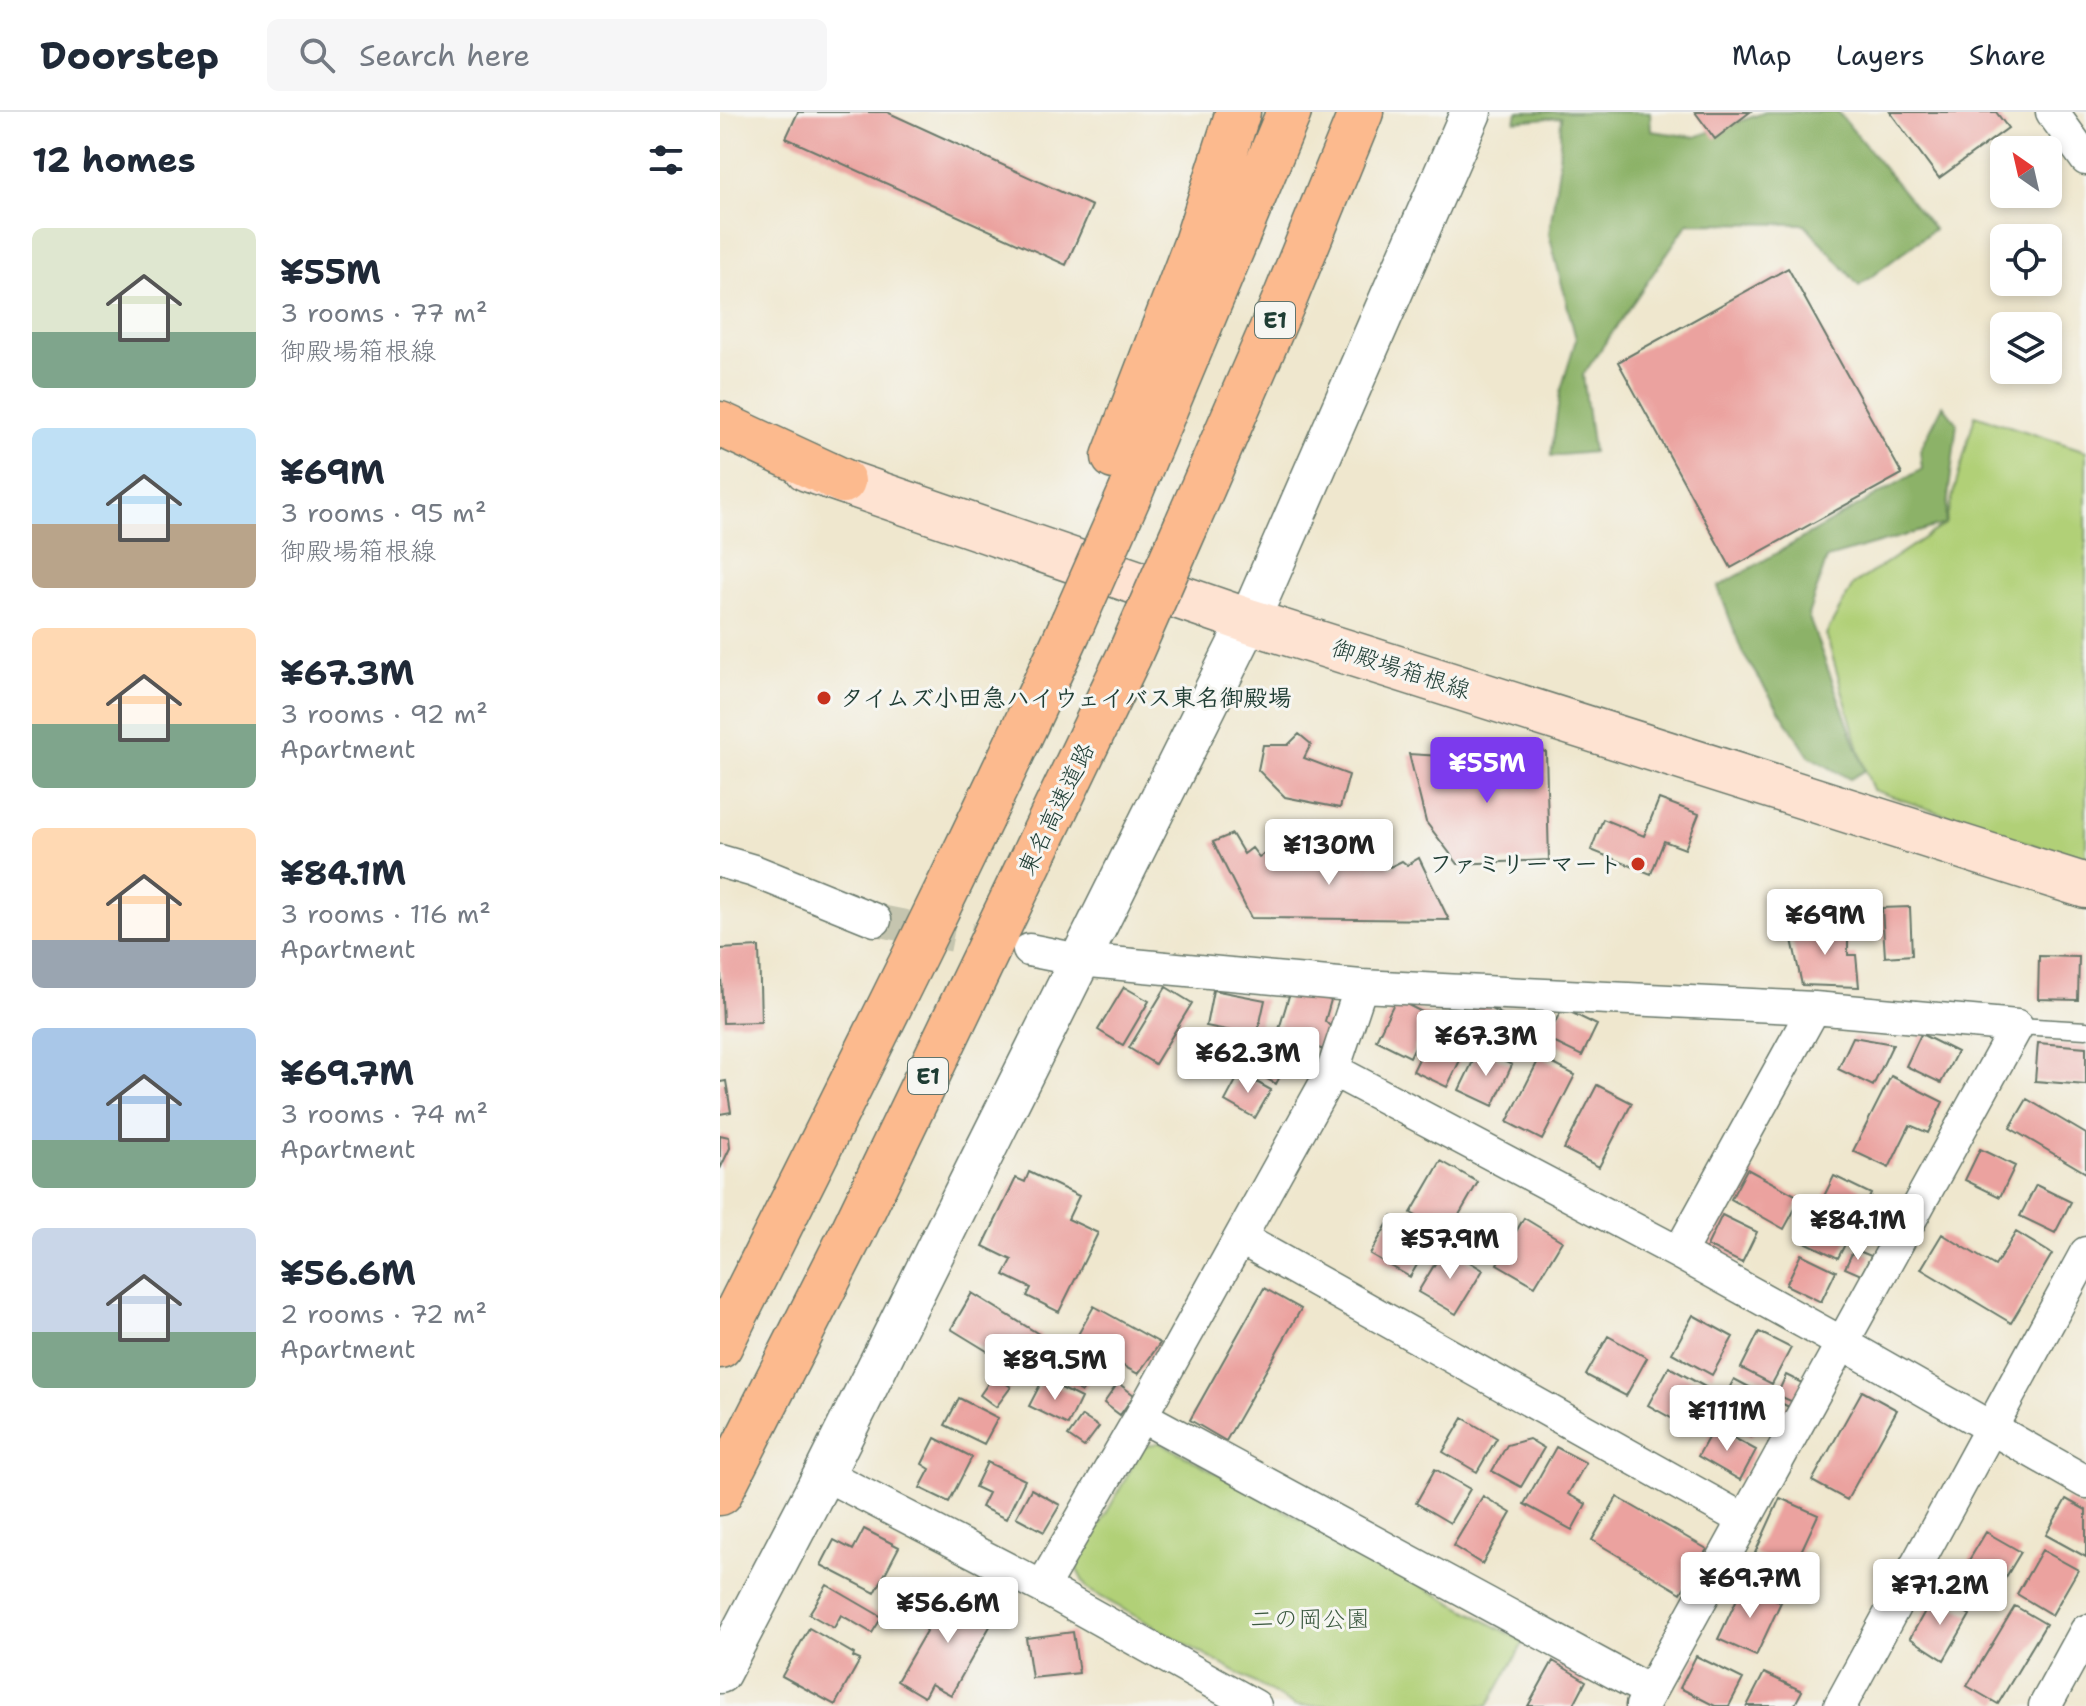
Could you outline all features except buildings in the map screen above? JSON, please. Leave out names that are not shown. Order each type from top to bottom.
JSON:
[{"type":"highway","points":[[1118,485],[1238,112]]},
{"type":"highway","points":[[720,1346],[1024,730],[1064,616],[1118,485],[1289,112]]},
{"type":"highway","name":"東名高速道路","points":[[720,1493],[853,1231],[1129,656],[1286,296],[1361,112]]},
{"type":"highway","points":[[720,424],[843,481]]},
{"type":"main road","name":"御殿場箱根線","points":[[720,440],[1249,621],[2086,886]]},
{"type":"street","points":[[720,1673],[824,1474],[1249,621],[1471,112]]},
{"type":"street","points":[[2052,112],[2086,159]]},
{"type":"street","points":[[720,861],[754,871],[875,920]]},
{"type":"street","points":[[1029,950],[1079,960],[1361,986],[1814,1008],[2017,1026],[1646,1698],[1141,1416]]},
{"type":"street","points":[[1042,1587],[1333,1070],[1361,986]]},
{"type":"street","points":[[1679,1253],[1814,1008]]},
{"type":"street","points":[[1333,1070],[1679,1253],[2086,1482]]},
{"type":"street","points":[[1240,1238],[1744,1520]]},
{"type":"street","points":[[1840,1706],[2086,1253]]},
{"type":"street","points":[[824,1474],[1042,1587],[1214,1696],[1255,1706]]},
{"type":"street","points":[[2045,1706],[2086,1631]]},
{"type":"lane","points":[[2017,1026],[2086,1030]]},
{"type":"green space","points":[[1517,112],[1650,112],[1651,131],[1695,137],[1766,112],[1838,112],[1934,229],[1859,286],[1805,224],[1688,223],[1583,375],[1593,452],[1551,456],[1560,393],[1576,339],[1549,234],[1559,167],[1561,117],[1515,121]]},
{"type":"green space","points":[[1943,405],[1957,423],[1945,524],[1827,558],[1808,615],[1865,770],[1850,779],[1809,756],[1743,654],[1718,587],[1922,469],[1920,450]]},
{"type":"green space","points":[[1975,415],[2086,451],[2086,863],[1873,790],[1826,634],[1853,585],[1945,524]]},
{"type":"green space","name":"二の岡公園","points":[[1160,1442],[1524,1642],[1488,1706],[1296,1706],[1087,1589],[1076,1568],[1143,1447]]},
{"type":"tunnel","points":[[875,920],[1010,947]]},
{"type":"place","name":"タイムズ小田急ハイウェイバス東名御殿場","points":[[824,698]]},
{"type":"place","name":"ファミリーマート","points":[[1638,864]]}]
